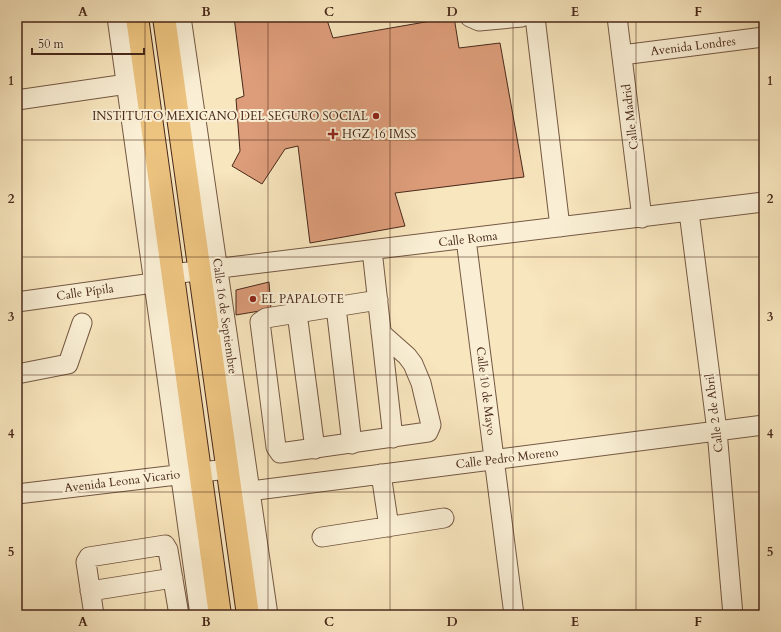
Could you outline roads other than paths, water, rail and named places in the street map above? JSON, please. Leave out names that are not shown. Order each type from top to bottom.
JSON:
[{"type":"main road","points":[[137,17],[162,278],[190,473],[220,615]]},
{"type":"main road","name":"Calle 16 de Septiembre","points":[[164,17],[208,269],[227,469],[248,615]]},
{"type":"street","points":[[117,17],[127,84],[162,278]]},
{"type":"street","name":"Calle 16 de Septiembre","points":[[181,17],[208,269],[250,491],[268,615]]},
{"type":"street","points":[[470,17],[479,21],[522,17]]},
{"type":"street","points":[[535,17],[560,227]]},
{"type":"street","name":"Calle Madrid","points":[[617,17],[642,218]]},
{"type":"street","name":"Avenida Londres","points":[[622,55],[764,37]]},
{"type":"street","points":[[17,100],[127,84]]},
{"type":"street","name":"Calle Roma","points":[[162,278],[208,269],[642,218],[764,202]]},
{"type":"street","name":"Calle 2 de Abril","points":[[689,212],[717,431],[733,615]]},
{"type":"street","name":"Calle 10 de Mayo","points":[[466,239],[514,615]]},
{"type":"street","points":[[372,250],[393,438]]},
{"type":"street","name":"Calle Pípila","points":[[17,302],[162,278]]},
{"type":"street","points":[[378,300],[266,318],[260,322],[278,450],[283,453],[352,444],[426,433],[430,429],[431,425],[421,383],[413,364],[407,356],[381,333]]},
{"type":"street","points":[[336,307],[352,444]]},
{"type":"street","points":[[297,313],[315,449]]},
{"type":"street","points":[[17,374],[68,364],[82,323]]},
{"type":"street","name":"Calle Pedro Moreno","points":[[250,491],[764,426]]},
{"type":"street","name":"Avenida Leona Vicario","points":[[17,494],[227,469]]},
{"type":"street","points":[[190,473],[200,615]]},
{"type":"street","points":[[381,474],[389,527]]},
{"type":"street","points":[[322,537],[444,518]]},
{"type":"street","points":[[94,615],[86,562],[92,556],[165,545],[168,550],[179,615]]},
{"type":"street","points":[[90,591],[173,578]]},
{"type":"place","name":"INSTITUTO MEXICANO DEL SEGURO SOCIAL","points":[[376,116]]},
{"type":"place","name":"HGZ 16 IMSS","points":[[333,134]]},
{"type":"place","name":"EL PAPALOTE","points":[[253,299]]}]
